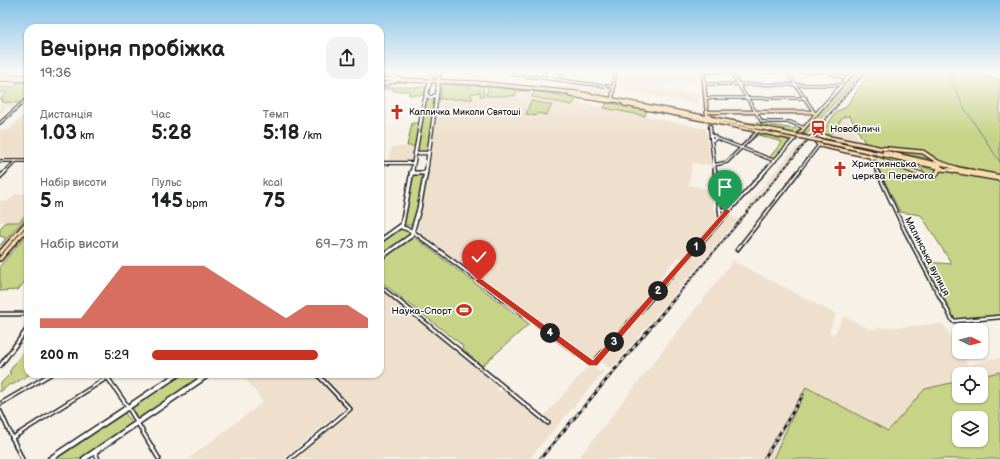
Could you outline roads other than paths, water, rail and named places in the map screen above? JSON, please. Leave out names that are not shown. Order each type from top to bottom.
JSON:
[{"type":"highway","points":[[564,92],[783,132],[922,160],[1000,178]]},
{"type":"highway","points":[[701,117],[714,121],[783,132]]},
{"type":"highway","points":[[952,170],[939,170],[935,176],[927,176],[870,156],[819,144],[816,142],[816,138],[826,137],[879,148],[920,151],[941,164],[956,168]]},
{"type":"highway","points":[[836,143],[952,170],[1000,178]]},
{"type":"highway","points":[[922,160],[930,161],[932,158]]},
{"type":"highway","points":[[915,162],[930,168],[936,173]]},
{"type":"main road","points":[[612,100],[613,92]]},
{"type":"main road","points":[[705,92],[707,115],[711,118]]},
{"type":"main road","points":[[384,238],[401,227],[426,95],[431,98],[437,94]]},
{"type":"main road","points":[[384,255],[412,236],[414,232],[437,94]]},
{"type":"main road","points":[[701,117],[707,112],[806,112],[813,114],[804,128],[793,140],[714,121]]},
{"type":"main road","points":[[415,153],[428,153]]},
{"type":"main road","points":[[411,174],[424,173]]},
{"type":"main road","points":[[0,252],[24,225]]},
{"type":"main road","points":[[0,259],[24,232]]},
{"type":"main road","points":[[50,459],[172,378]]},
{"type":"main road","points":[[84,459],[203,378]]},
{"type":"street","points":[[743,92],[762,122],[790,122],[804,128]]},
{"type":"street","points":[[802,92],[815,111],[813,114]]},
{"type":"street","points":[[813,114],[818,112],[835,92]]},
{"type":"street","points":[[705,98],[806,98]]},
{"type":"street","points":[[0,123],[24,102]]},
{"type":"street","points":[[701,117],[710,126]]},
{"type":"street","points":[[714,121],[710,126],[710,134],[721,220]]},
{"type":"street","points":[[714,165],[727,162],[757,132]]},
{"type":"street","points":[[710,134],[715,139]]},
{"type":"street","points":[[711,138],[775,161]]},
{"type":"street","points":[[711,143],[715,139]]},
{"type":"street","points":[[401,227],[414,232],[591,363],[597,362],[728,211],[793,140]]},
{"type":"street","points":[[737,250],[819,144]]},
{"type":"street","name":"Малинська вулиця","points":[[870,156],[905,231],[953,321],[1000,317]]},
{"type":"street","points":[[0,161],[24,161]]},
{"type":"street","points":[[0,177],[16,161]]},
{"type":"street","points":[[384,163],[413,163]]},
{"type":"street","points":[[719,208],[728,211]]},
{"type":"street","points":[[384,289],[548,423]]},
{"type":"street","points":[[0,314],[24,314]]},
{"type":"street","points":[[0,366],[24,333]]},
{"type":"street","points":[[0,404],[44,378]]},
{"type":"street","points":[[12,438],[108,378],[138,422],[158,459]]},
{"type":"street","points":[[290,459],[350,409],[320,378]]},
{"type":"street","points":[[0,411],[22,459]]},
{"type":"street","points":[[95,452],[98,459]]},
{"type":"waterway","points":[[957,92],[965,109],[1000,162]]},
{"type":"railway","points":[[674,299],[848,92]]},
{"type":"railway","points":[[540,459],[675,298]]},
{"type":"railway","points":[[764,459],[803,395]]},
{"type":"place","name":"Капличка Миколи Святоші","points":[[397,112]]},
{"type":"place","name":"Новобіличі","points":[[818,128]]},
{"type":"place","name":"Християнська церква Перемога","points":[[840,169]]},
{"type":"place","name":"Наука-Спорт","points":[[464,310]]}]
